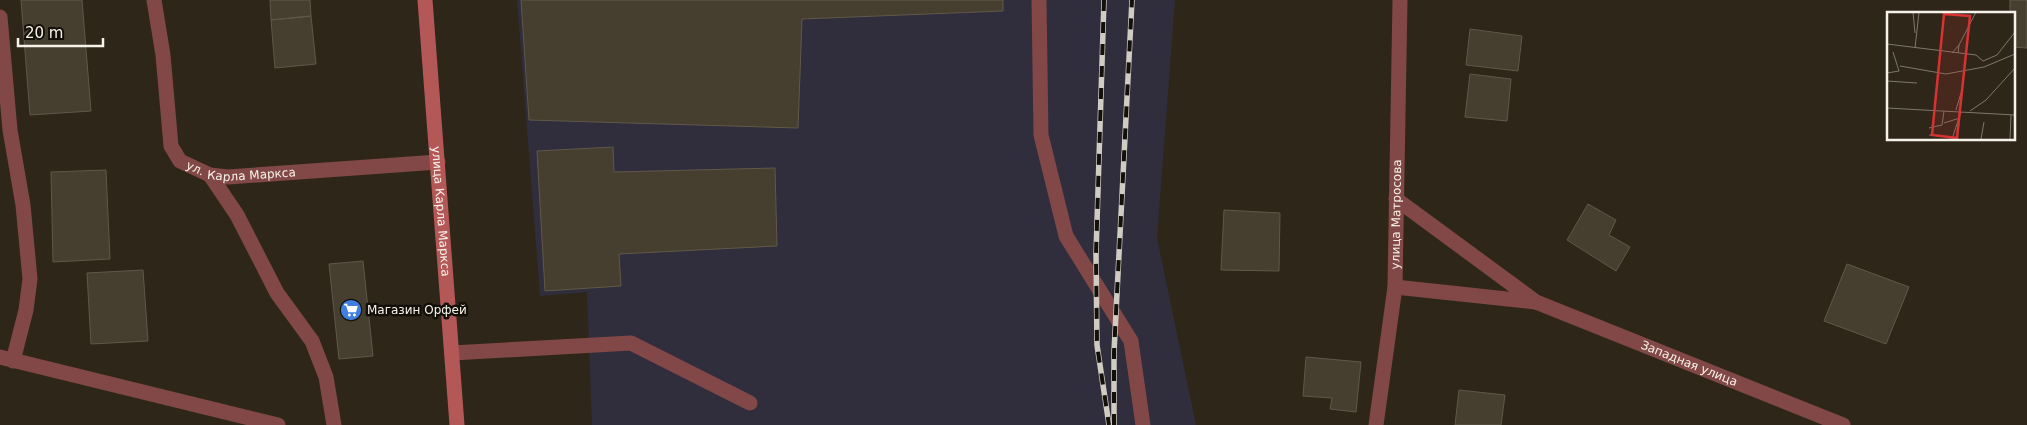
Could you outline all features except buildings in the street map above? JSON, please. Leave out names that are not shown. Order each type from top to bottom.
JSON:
[{"type":"main road","name":"улица Карла Маркса","points":[[425,0],[457,425]]},
{"type":"street","name":"ул. Карла Маркса","points":[[154,0],[163,54],[171,146],[180,160],[210,174],[228,177],[438,162]]},
{"type":"street","points":[[1039,0],[1041,134],[1066,236],[1131,341],[1143,425]]},
{"type":"street","name":"улица Матросова","points":[[1376,425],[1395,287],[1400,0]]},
{"type":"street","points":[[0,17],[10,130],[23,205],[30,279],[26,310],[7,359],[278,425]]},
{"type":"street","points":[[210,174],[237,215],[277,293],[312,341],[326,377],[334,425]]},
{"type":"street","points":[[1396,199],[1536,302]]},
{"type":"street","points":[[1395,287],[1536,302]]},
{"type":"street","name":"Западная улица","points":[[1536,302],[1843,425]]},
{"type":"street","points":[[452,353],[631,343],[750,403]]},
{"type":"shaded area","points":[[517,0],[1175,0],[1157,238],[1196,425],[592,425],[587,292],[540,296]]},
{"type":"railway","points":[[1104,0],[1096,254],[1097,345],[1109,425]]},
{"type":"railway","points":[[1114,425],[1114,352],[1132,0]]},
{"type":"place","name":"Магазин Орфей","points":[[351,310]]}]
